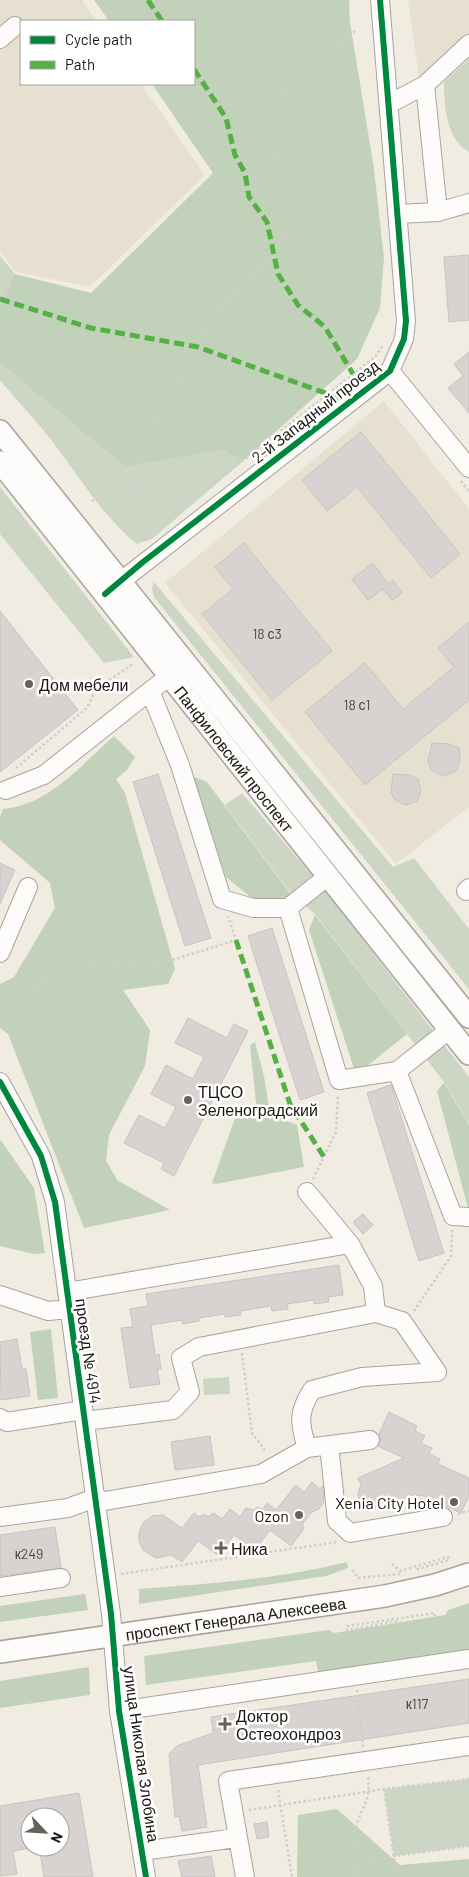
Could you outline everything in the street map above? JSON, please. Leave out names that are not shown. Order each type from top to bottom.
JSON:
[{"type":"main road","name":"Панфиловский проспект","points":[[0,431],[112,588],[170,676],[469,1054]]},
{"type":"main road","name":"Панфиловский проспект","points":[[0,462],[112,588],[469,1017]]},
{"type":"main road","name":"проспект Генерала Алексеева","points":[[0,1652],[385,1596],[435,1586],[469,1574]]},
{"type":"street","name":"2-й Западный проезд","points":[[112,588],[390,371],[404,339],[406,322],[380,0]]},
{"type":"street","points":[[0,39],[15,26]]},
{"type":"street","points":[[389,104],[425,86],[469,44]]},
{"type":"street","points":[[425,86],[438,212]]},
{"type":"street","points":[[398,214],[438,212],[469,203]]},
{"type":"street","name":"2-й Западный проезд","points":[[390,371],[469,468]]},
{"type":"street","points":[[6,790],[44,775],[170,676]]},
{"type":"street","points":[[150,691],[180,765],[222,899],[254,908],[288,908],[328,876]]},
{"type":"street","points":[[0,953],[28,887]]},
{"type":"street","points":[[288,908],[340,1080],[397,1071],[449,1030]]},
{"type":"street","points":[[397,1071],[461,1217]]},
{"type":"street","name":"проезд № 4914","points":[[0,1082],[41,1156],[55,1202],[113,1635]]},
{"type":"street","points":[[307,1192],[350,1244],[373,1286],[376,1313]]},
{"type":"street","points":[[0,1295],[48,1310],[68,1300],[350,1244]]},
{"type":"street","points":[[0,1418],[7,1422],[173,1410],[190,1392],[181,1358],[199,1347],[376,1313],[402,1321],[437,1372],[362,1377],[312,1390],[303,1405],[300,1427],[307,1448]]},
{"type":"street","points":[[0,1518],[68,1508],[95,1498],[105,1501],[261,1474],[307,1448],[370,1440]]},
{"type":"street","points":[[329,1445],[337,1521],[350,1533],[443,1517]]},
{"type":"street","points":[[0,1587],[62,1578]]},
{"type":"street","name":"улица Николая Злобина","points":[[113,1635],[119,1712],[146,1877]]},
{"type":"street","points":[[119,1712],[469,1658]]},
{"type":"street","points":[[245,1877],[236,1838],[228,1781],[469,1746]]},
{"type":"street","points":[[142,1851],[236,1838]]},
{"type":"path","points":[[132,474],[167,401],[219,307],[275,252],[290,227],[272,179],[282,96],[320,58],[355,31]]},
{"type":"path","points":[[92,501],[126,483],[191,501],[375,357],[385,341]]},
{"type":"path","points":[[6,790],[8,775],[87,708],[96,690],[133,664]]},
{"type":"path","points":[[0,1018],[47,978],[74,968],[162,963],[236,940],[222,899]]},
{"type":"path","points":[[307,1192],[336,1132],[340,1080]]},
{"type":"path","points":[[404,1324],[451,1256],[461,1217]]},
{"type":"path","points":[[240,1339],[252,1433],[276,1466]]},
{"type":"path","points":[[117,1575],[337,1543],[350,1533]]},
{"type":"path","points":[[352,1570],[358,1578],[400,1574],[449,1560],[448,1557],[400,1570],[392,1564]]},
{"type":"path","points":[[414,1632],[398,1622],[347,1630],[347,1626],[435,1613],[434,1629]]},
{"type":"path","points":[[276,1774],[292,1877]]},
{"type":"path","points":[[233,1813],[280,1804],[469,1778]]},
{"type":"path","points":[[384,1789],[397,1877]]},
{"type":"path","points":[[359,1865],[394,1856],[469,1846]]},
{"type":"shaded area","points":[[0,0],[82,0],[96,20],[20,20],[20,85],[142,85],[205,175],[90,287],[16,272],[0,252]]},
{"type":"shaded area","points":[[408,0],[469,0],[469,36],[419,77]]},
{"type":"shaded area","points":[[384,401],[469,509],[469,807],[396,864],[165,583]]},
{"type":"green space","points":[[94,0],[349,0],[350,22],[374,169],[384,258],[380,308],[357,359],[243,461],[222,450],[125,467],[0,363],[0,307],[15,274],[91,293],[213,173],[153,85],[195,85],[195,20],[108,20]]},
{"type":"green space","points":[[469,59],[469,152],[455,139],[451,130],[446,111],[444,82]]},
{"type":"green space","points":[[0,256],[15,274],[0,307]]},
{"type":"green space","points":[[0,363],[125,467],[222,450],[243,461],[152,539],[137,544],[102,509],[46,433],[0,380]]},
{"type":"green space","points":[[0,487],[134,657],[104,663],[0,534]]},
{"type":"green space","points":[[154,582],[393,867],[414,858],[469,929],[469,989],[154,597],[152,588]]},
{"type":"green space","points":[[114,736],[135,757],[127,770],[116,779],[125,793],[175,969],[168,984],[123,990],[150,1030],[145,1066],[109,1135],[106,1160],[117,1180],[170,1210],[84,1228],[8,1034],[0,1028],[0,984],[14,977],[55,908],[50,883],[0,840],[0,817],[3,809],[20,806],[50,792],[77,771]]},
{"type":"green space","points":[[192,776],[207,782],[293,897],[258,903],[226,877]]},
{"type":"green space","points":[[242,793],[322,887],[469,1077],[469,1124],[444,1082],[315,914],[294,897],[225,805]]},
{"type":"green space","points":[[315,915],[407,1034],[356,1075],[309,930]]},
{"type":"green space","points":[[255,1042],[264,1076],[270,1114],[297,1125],[304,1167],[216,1184],[212,1183],[236,1115],[257,1112],[250,1045]]},
{"type":"green space","points":[[444,1083],[469,1125],[469,1212],[437,1091]]},
{"type":"green space","points":[[0,1139],[34,1188],[45,1253],[34,1254],[0,1246]]},
{"type":"green space","points":[[51,1329],[58,1398],[38,1400],[30,1332]]},
{"type":"green space","points":[[229,1377],[230,1394],[204,1395],[203,1379]]},
{"type":"green space","points":[[347,1562],[348,1568],[326,1576],[139,1604],[139,1589],[270,1577]]},
{"type":"green space","points":[[85,1594],[88,1610],[0,1622],[0,1606]]},
{"type":"green space","points":[[469,1603],[469,1659],[320,1681],[316,1661],[146,1685],[144,1656],[329,1630],[334,1633],[445,1615],[448,1610]]},
{"type":"green space","points":[[89,1667],[90,1695],[0,1708],[0,1681]]},
{"type":"green space","points":[[469,1779],[469,1846],[394,1856],[384,1789]]},
{"type":"green space","points":[[337,1809],[400,1865],[469,1859],[469,1877],[297,1877],[298,1815]]},
{"type":"building","points":[[469,255],[469,320],[449,322],[444,257]]},
{"type":"building","points":[[469,352],[469,413],[448,388],[463,376],[454,364]]},
{"type":"building","points":[[361,432],[460,554],[431,578],[357,487],[327,511],[302,480]]},
{"type":"building","points":[[244,543],[332,651],[272,700],[202,614],[233,589],[215,567]]},
{"type":"building","points":[[373,563],[388,584],[393,580],[402,593],[392,600],[383,589],[368,600],[352,579]]},
{"type":"building","name":"Дом мебели","points":[[0,611],[78,710],[0,772]]},
{"type":"building","points":[[469,622],[469,700],[365,785],[305,712],[365,663],[403,709],[454,667],[438,648]]},
{"type":"building","points":[[432,743],[448,744],[459,748],[460,761],[456,771],[444,776],[431,770],[428,761]]},
{"type":"building","points":[[158,774],[211,938],[185,946],[133,782]]},
{"type":"building","points":[[393,774],[410,775],[418,779],[421,792],[417,801],[405,805],[394,799],[391,792]]},
{"type":"building","points":[[0,863],[15,870],[0,904]]},
{"type":"building","points":[[272,928],[324,1092],[300,1100],[248,936]]},
{"type":"building","name":"ТЦСО Зеленоградский","points":[[188,1018],[227,1038],[234,1024],[248,1031],[174,1176],[161,1169],[164,1163],[124,1143],[139,1115],[165,1128],[176,1107],[151,1094],[166,1065],[193,1079],[204,1057],[175,1043]]},
{"type":"building","points":[[391,1085],[444,1253],[419,1261],[367,1093]]},
{"type":"building","points":[[363,1214],[373,1225],[363,1234],[353,1222]]},
{"type":"building","points":[[339,1265],[343,1295],[328,1297],[329,1302],[314,1304],[314,1300],[287,1304],[288,1309],[272,1311],[271,1306],[240,1311],[241,1315],[225,1317],[225,1314],[198,1318],[199,1321],[182,1324],[182,1320],[151,1325],[155,1355],[159,1354],[161,1369],[157,1369],[160,1384],[130,1388],[121,1328],[133,1327],[130,1309],[148,1306],[146,1294]]},
{"type":"building","points":[[17,1339],[22,1369],[26,1369],[30,1396],[1,1400],[0,1342]]},
{"type":"building","points":[[389,1412],[417,1426],[415,1431],[425,1436],[421,1443],[432,1448],[429,1454],[440,1459],[438,1464],[469,1478],[469,1496],[461,1513],[425,1496],[413,1495],[381,1509],[364,1506],[359,1500],[358,1492],[361,1485],[358,1478],[404,1458],[378,1446],[381,1439],[379,1434]]},
{"type":"building","points":[[210,1436],[214,1465],[175,1470],[171,1442]]},
{"type":"building","points":[[312,1482],[320,1489],[323,1486],[324,1502],[303,1523],[303,1530],[291,1546],[270,1530],[255,1550],[234,1535],[219,1556],[198,1541],[182,1562],[171,1555],[156,1558],[143,1550],[139,1541],[139,1532],[143,1523],[152,1516],[163,1515],[182,1528],[194,1513],[199,1517],[204,1514],[208,1517],[214,1513],[222,1519],[230,1509],[240,1517],[246,1508],[254,1510],[257,1507],[263,1509],[267,1503],[276,1510],[296,1485],[304,1492]]},
{"type":"building","points":[[55,1527],[61,1568],[0,1576],[0,1535]]},
{"type":"building","points":[[469,1679],[469,1723],[198,1765],[207,1827],[182,1831],[179,1816],[175,1817],[169,1754],[177,1746],[213,1733],[211,1717]]},
{"type":"building","points":[[79,1793],[93,1877],[44,1877],[41,1857],[70,1857],[70,1807],[20,1807],[20,1850],[13,1851],[17,1874],[0,1876],[0,1806]]},
{"type":"building","points":[[267,1822],[269,1837],[257,1839],[254,1824]]},
{"type":"building","points":[[211,1856],[215,1877],[182,1877],[178,1861]]},
{"type":"marked path","points":[[148,0],[161,20]]},
{"type":"marked path","points":[[195,71],[226,118],[235,155],[245,173],[249,197],[267,222],[278,274],[298,305],[325,327],[353,374]]},
{"type":"marked path","points":[[0,299],[91,328],[198,347],[328,394],[348,404]]},
{"type":"marked path","points":[[236,940],[290,1104],[324,1157]]},
{"type":"cycle path","points":[[105,594],[143,562],[390,371],[404,339],[406,321],[380,0]]},
{"type":"cycle path","points":[[0,1082],[41,1156],[55,1202],[111,1614],[119,1711],[146,1877]]},
{"type":"place","name":"Дом мебели","points":[[29,684]]},
{"type":"place","name":"ТЦСО Зеленоградский","points":[[188,1100]]},
{"type":"place","name":"Xenia City Hotel","points":[[454,1502]]},
{"type":"place","name":"Ozon","points":[[299,1515]]},
{"type":"place","name":"Ника","points":[[221,1548]]},
{"type":"place","name":"Доктор Остеохондроз","points":[[225,1724]]}]
